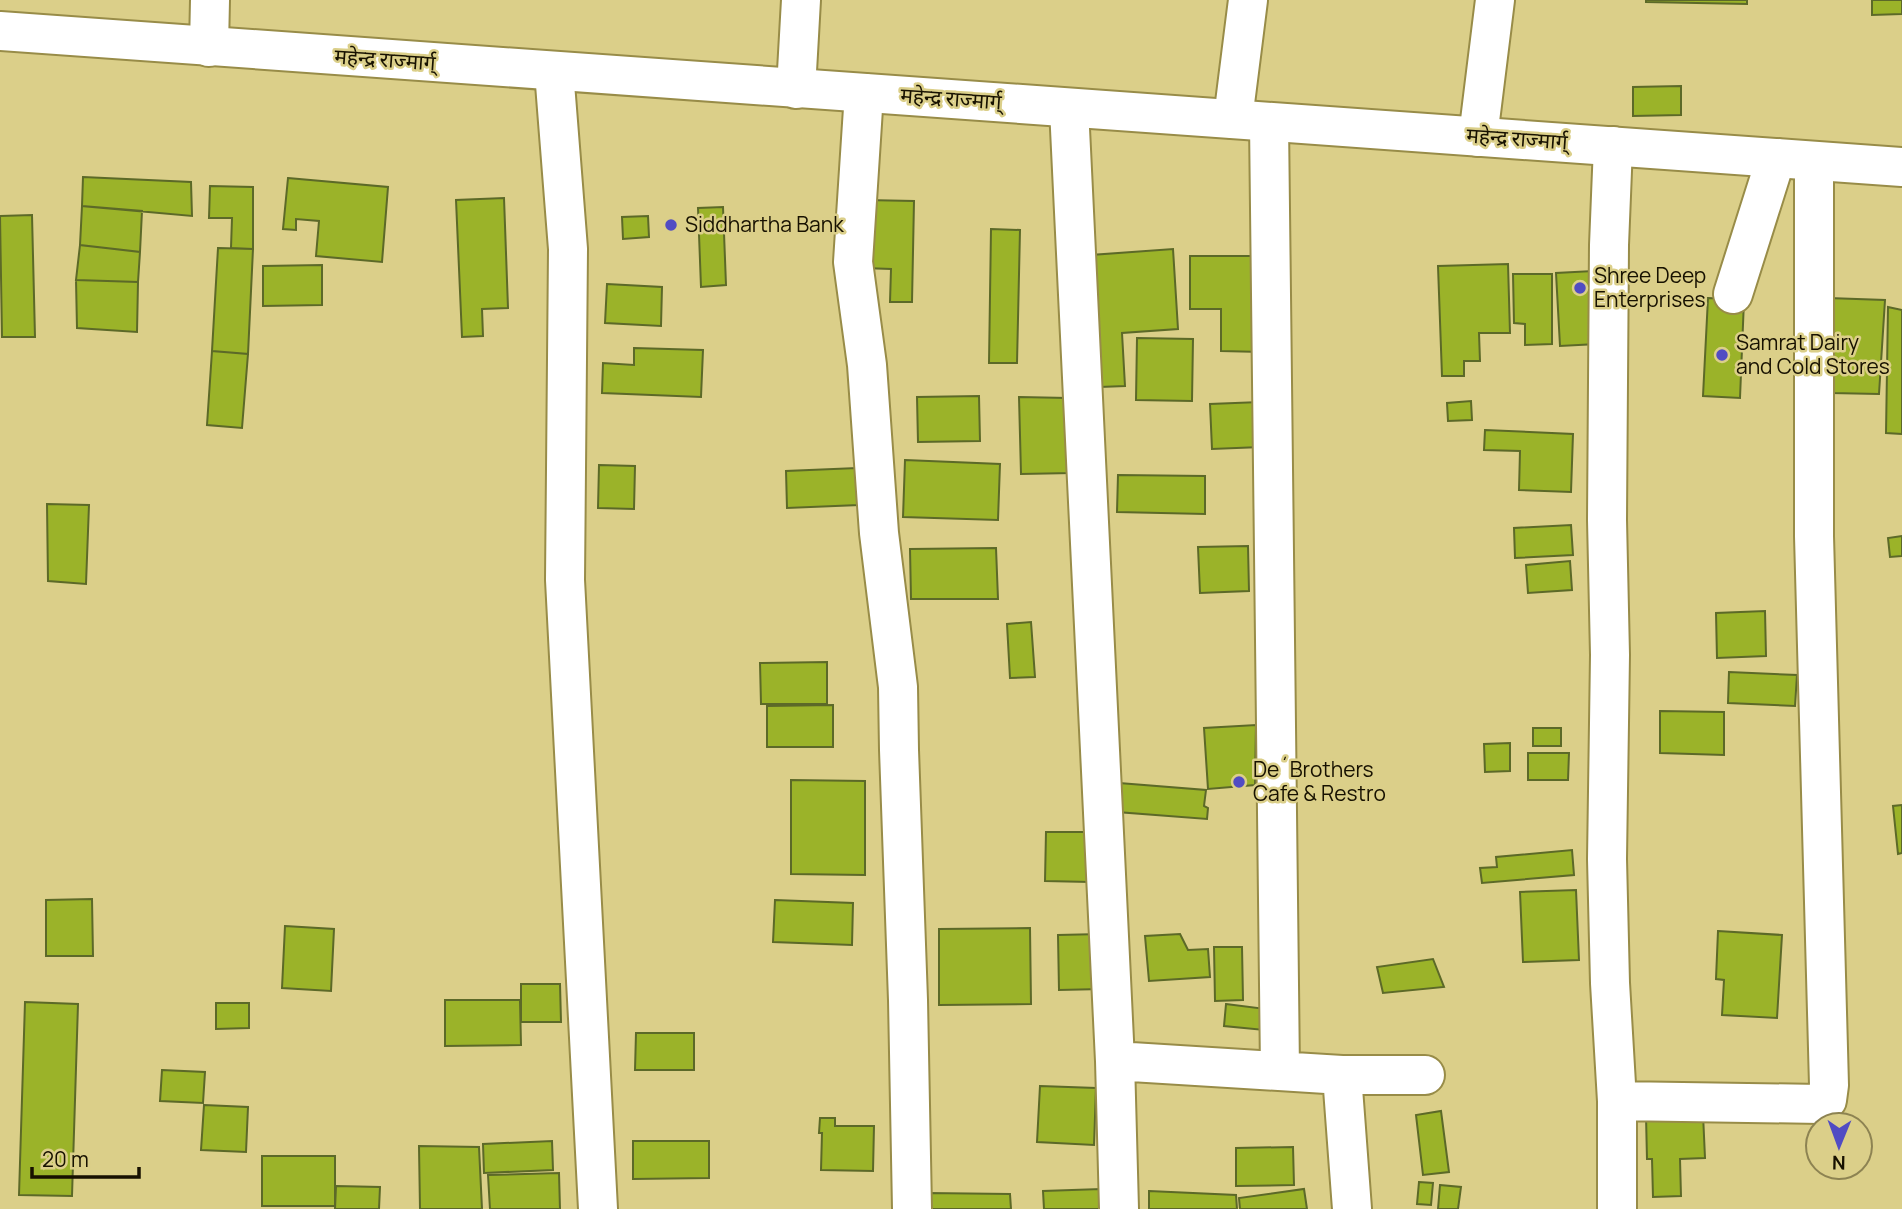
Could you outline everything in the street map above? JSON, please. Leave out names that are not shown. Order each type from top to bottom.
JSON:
[{"type":"main road","points":[[209,47],[210,0]]},
{"type":"main road","points":[[796,89],[801,0]]},
{"type":"main road","points":[[1248,0],[1280,1071]]},
{"type":"main road","points":[[1478,137],[1495,0]]},
{"type":"main road","name":"महेन्द्र राज्मार्ग्","points":[[0,31],[1902,167]]},
{"type":"main road","points":[[554,71],[568,249],[565,580],[598,1209]]},
{"type":"main road","points":[[864,93],[853,262],[867,365],[879,533],[898,687],[912,1209]]},
{"type":"main road","points":[[1069,108],[1115,1061],[1119,1209]]},
{"type":"main road","points":[[1613,146],[1609,245],[1607,520],[1610,655],[1607,859],[1610,983],[1617,1101],[1617,1209]]},
{"type":"main road","points":[[1733,294],[1776,158]]},
{"type":"main road","points":[[1617,1101],[1821,1104],[1827,1100],[1829,1085],[1814,536],[1814,161]]},
{"type":"main road","points":[[1115,1061],[1342,1075],[1425,1075]]},
{"type":"main road","points":[[1342,1075],[1352,1209]]},
{"type":"building","points":[[1747,0],[1747,4],[1646,2]]},
{"type":"building","points":[[1872,0],[1902,0],[1902,14],[1872,15]]},
{"type":"building","points":[[1681,86],[1681,115],[1633,116],[1633,87]]},
{"type":"building","points":[[83,177],[191,182],[192,216],[82,206]]},
{"type":"building","points":[[288,178],[388,187],[382,262],[316,256],[319,221],[296,219],[296,230],[283,229]]},
{"type":"building","points":[[210,186],[253,187],[253,249],[231,248],[232,218],[209,218]]},
{"type":"building","points":[[504,198],[508,308],[482,309],[483,336],[462,337],[456,200]]},
{"type":"building","points":[[865,200],[914,201],[912,302],[890,302],[891,269],[863,268]]},
{"type":"building","points":[[82,206],[142,211],[140,252],[80,245]]},
{"type":"building","points":[[723,207],[726,285],[701,287],[698,208]]},
{"type":"building","points":[[32,215],[35,337],[2,337],[0,216]]},
{"type":"building","points":[[648,216],[649,237],[623,239],[622,217]]},
{"type":"building","points":[[991,229],[1020,230],[1017,363],[989,363]]},
{"type":"building","points":[[80,245],[140,252],[138,282],[76,280]]},
{"type":"building","points":[[218,248],[253,249],[248,354],[212,351]]},
{"type":"building","points":[[1173,249],[1178,329],[1122,333],[1125,386],[1100,387],[1091,255]]},
{"type":"building","points":[[1190,256],[1262,256],[1262,352],[1221,351],[1221,309],[1190,309]]},
{"type":"building","points":[[1508,264],[1510,333],[1479,333],[1480,361],[1464,361],[1464,376],[1442,376],[1438,266]]},
{"type":"building","points":[[322,265],[322,305],[263,306],[263,266]]},
{"type":"building","points":[[1593,271],[1597,344],[1560,346],[1556,273]]},
{"type":"building","points":[[1513,274],[1552,274],[1552,344],[1525,345],[1525,324],[1514,323]]},
{"type":"building","points":[[76,280],[138,282],[137,332],[77,328]]},
{"type":"building","points":[[607,284],[662,287],[661,326],[605,323]]},
{"type":"building","points":[[1708,298],[1744,300],[1740,398],[1703,396]]},
{"type":"building","points":[[1828,298],[1885,300],[1879,394],[1831,393]]},
{"type":"building","points":[[1888,307],[1902,310],[1902,434],[1886,433]]},
{"type":"building","points":[[1137,338],[1193,339],[1192,401],[1136,400]]},
{"type":"building","points":[[634,348],[703,350],[701,397],[602,393],[603,363],[634,365]]},
{"type":"building","points":[[212,351],[248,354],[242,428],[207,425]]},
{"type":"building","points":[[979,396],[980,441],[918,442],[917,397]]},
{"type":"building","points":[[1019,397],[1068,398],[1072,473],[1021,474]]},
{"type":"building","points":[[1471,401],[1472,420],[1448,421],[1447,403]]},
{"type":"building","points":[[1260,402],[1261,447],[1212,449],[1210,404]]},
{"type":"building","points":[[1485,430],[1573,434],[1571,492],[1519,490],[1520,451],[1484,450]]},
{"type":"building","points":[[905,460],[1000,464],[998,520],[903,517]]},
{"type":"building","points":[[599,465],[635,466],[634,509],[598,508]]},
{"type":"building","points":[[857,468],[859,505],[787,508],[786,471]]},
{"type":"building","points":[[1118,475],[1205,476],[1205,514],[1117,512]]},
{"type":"building","points":[[47,504],[89,505],[86,584],[48,581]]},
{"type":"building","points":[[1571,525],[1573,555],[1515,558],[1514,528]]},
{"type":"building","points":[[1902,536],[1902,556],[1890,557],[1888,538]]},
{"type":"building","points":[[1248,546],[1249,591],[1200,593],[1198,547]]},
{"type":"building","points":[[996,548],[998,599],[911,599],[910,549]]},
{"type":"building","points":[[1570,561],[1572,590],[1528,593],[1526,565]]},
{"type":"building","points":[[1765,611],[1766,656],[1717,658],[1716,613]]},
{"type":"building","points":[[1031,622],[1035,677],[1010,678],[1007,624]]},
{"type":"building","points":[[827,662],[827,704],[761,704],[760,663]]},
{"type":"building","points":[[1729,672],[1797,675],[1795,706],[1728,703]]},
{"type":"building","points":[[833,705],[833,747],[767,747],[767,706]]},
{"type":"building","points":[[1660,711],[1724,712],[1724,755],[1660,753]]},
{"type":"building","points":[[1256,725],[1255,785],[1208,789],[1204,728]]},
{"type":"building","points":[[1533,728],[1561,728],[1561,746],[1533,746]]},
{"type":"building","points":[[1510,743],[1510,771],[1485,772],[1484,744]]},
{"type":"building","points":[[1528,753],[1569,753],[1568,780],[1528,780]]},
{"type":"building","points":[[791,780],[865,781],[865,875],[791,874]]},
{"type":"building","points":[[1119,783],[1206,790],[1204,806],[1208,808],[1207,819],[1117,812]]},
{"type":"building","points":[[1902,805],[1902,853],[1898,854],[1893,806]]},
{"type":"building","points":[[1046,832],[1091,832],[1090,882],[1045,881]]},
{"type":"building","points":[[1572,850],[1574,875],[1482,883],[1480,868],[1497,867],[1496,857]]},
{"type":"building","points":[[1576,890],[1579,960],[1523,962],[1520,892]]},
{"type":"building","points":[[92,899],[93,956],[46,956],[46,900]]},
{"type":"building","points":[[775,900],[853,903],[852,945],[773,942]]},
{"type":"building","points":[[285,926],[334,929],[331,991],[282,988]]},
{"type":"building","points":[[1030,928],[1031,1004],[939,1005],[939,929]]},
{"type":"building","points":[[1718,931],[1782,935],[1777,1018],[1722,1015],[1724,980],[1716,979]]},
{"type":"building","points":[[1101,934],[1102,989],[1059,990],[1058,935]]},
{"type":"building","points":[[1180,934],[1188,950],[1208,949],[1210,977],[1149,981],[1145,936]]},
{"type":"building","points":[[1214,947],[1242,947],[1243,1000],[1215,1001]]},
{"type":"building","points":[[1433,959],[1444,987],[1383,993],[1377,967]]},
{"type":"building","points":[[521,984],[560,984],[561,1022],[521,1022]]},
{"type":"building","points":[[445,1000],[520,1000],[521,1045],[445,1046]]},
{"type":"building","points":[[25,1002],[78,1004],[72,1196],[19,1195]]},
{"type":"building","points":[[216,1003],[249,1003],[249,1028],[216,1029]]},
{"type":"building","points":[[1226,1004],[1266,1009],[1264,1030],[1224,1026]]},
{"type":"building","points":[[636,1033],[694,1033],[694,1070],[635,1070]]},
{"type":"building","points":[[162,1070],[205,1072],[203,1103],[160,1101]]},
{"type":"building","points":[[1040,1086],[1096,1088],[1094,1145],[1037,1142]]},
{"type":"building","points":[[204,1105],[248,1107],[246,1152],[201,1150]]},
{"type":"building","points":[[1441,1111],[1449,1172],[1423,1175],[1416,1115]]},
{"type":"building","points":[[1703,1114],[1705,1158],[1680,1159],[1681,1196],[1653,1197],[1652,1159],[1647,1159],[1646,1116]]},
{"type":"building","points":[[820,1118],[835,1118],[835,1126],[874,1126],[873,1171],[821,1170]]},
{"type":"building","points":[[552,1141],[553,1170],[484,1173],[483,1144]]},
{"type":"building","points":[[633,1141],[709,1141],[709,1178],[633,1179]]},
{"type":"building","points":[[419,1146],[479,1147],[482,1209],[420,1209]]},
{"type":"building","points":[[1293,1147],[1294,1185],[1236,1186],[1236,1148]]},
{"type":"building","points":[[262,1156],[335,1156],[335,1206],[262,1206]]},
{"type":"building","points":[[559,1173],[560,1209],[490,1209],[488,1175]]},
{"type":"building","points":[[1419,1182],[1433,1183],[1431,1205],[1417,1204]]},
{"type":"building","points":[[1440,1185],[1461,1187],[1458,1209],[1438,1209]]},
{"type":"building","points":[[336,1186],[380,1187],[379,1209],[335,1209]]},
{"type":"building","points":[[1101,1189],[1101,1209],[1044,1209],[1043,1191]]},
{"type":"building","points":[[1304,1189],[1307,1209],[1240,1209],[1239,1198]]},
{"type":"building","points":[[1149,1191],[1236,1195],[1237,1209],[1149,1209]]},
{"type":"building","points":[[927,1193],[1010,1194],[1011,1209],[928,1209]]},
{"type":"place","name":"Siddhartha Bank","points":[[671,225]]},
{"type":"place","name":"Shree Deep Enterprises","points":[[1580,288]]},
{"type":"place","name":"Samrat Dairy and Cold Stores","points":[[1722,355]]},
{"type":"place","name":"De´Brothers Cafe & Restro","points":[[1239,782]]}]
